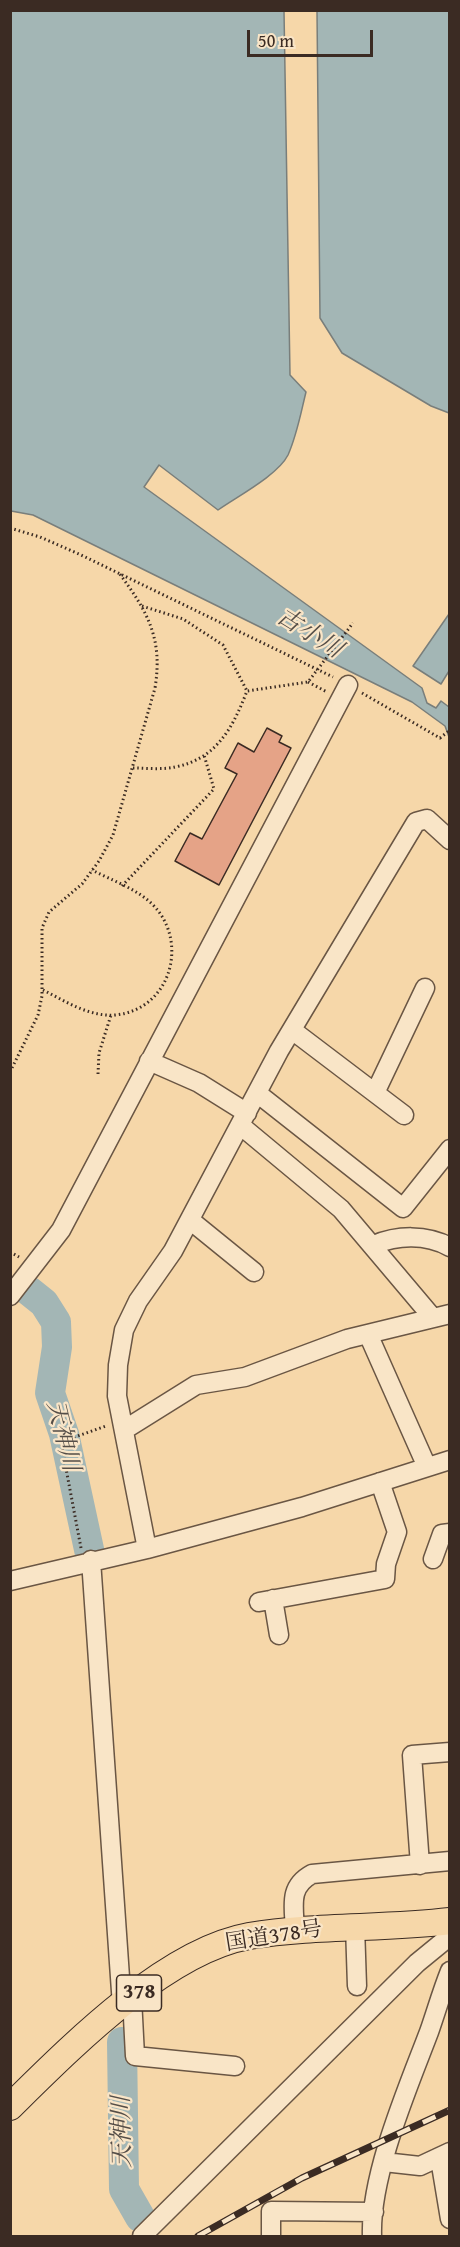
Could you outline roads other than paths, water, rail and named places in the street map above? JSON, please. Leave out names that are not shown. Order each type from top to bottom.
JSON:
[{"type":"highway","name":"国道378号","points":[[10,2107],[74,2047],[127,2002],[170,1968],[210,1948],[247,1937],[294,1930],[450,1921]]},
{"type":"street","points":[[10,1296],[61,1230],[348,685]]},
{"type":"street","points":[[147,1549],[117,1396],[118,1365],[124,1330],[138,1301],[173,1251],[292,1030],[416,822],[426,819],[450,840]]},
{"type":"street","points":[[375,1094],[425,988]]},
{"type":"street","points":[[292,1030],[404,1115]]},
{"type":"street","points":[[123,1425],[196,1385],[245,1377],[368,1334],[441,1316],[342,1209],[243,1119],[199,1083],[149,1061]]},
{"type":"street","points":[[257,1093],[403,1208],[450,1149]]},
{"type":"street","points":[[190,1220],[254,1272]]},
{"type":"street","points":[[374,1245],[389,1238],[415,1237],[450,1247]]},
{"type":"street","points":[[368,1334],[427,1467]]},
{"type":"street","points":[[10,1581],[87,1561],[147,1549],[302,1507],[450,1460]]},
{"type":"street","points":[[279,1635],[266,1600],[385,1578],[386,1564],[397,1532],[380,1482]]},
{"type":"street","points":[[433,1559],[441,1534],[450,1533]]},
{"type":"street","points":[[87,1561],[127,2002],[135,2056],[235,2066]]},
{"type":"street","points":[[420,1865],[412,1755],[450,1752]]},
{"type":"street","points":[[294,1930],[294,1893],[300,1881],[312,1874],[450,1861]]},
{"type":"street","points":[[355,1926],[357,1986]]},
{"type":"street","points":[[142,2236],[417,1963],[450,1936]]},
{"type":"street","points":[[372,2236],[374,2212],[384,2162],[412,2068],[428,2033],[449,1973]]},
{"type":"street","points":[[384,2162],[420,2166],[445,2155],[450,2219]]},
{"type":"street","points":[[271,2236],[271,2211],[374,2212]]},
{"type":"water","name":"古小川","points":[[11,10],[284,11],[290,375],[306,392],[296,432],[288,455],[276,470],[218,510],[159,465],[144,487],[422,688],[427,703],[436,708],[441,701],[449,707],[449,737],[445,726],[412,702],[33,515],[11,511]]},
{"type":"water","points":[[317,11],[449,11],[449,413],[431,406],[342,353],[320,318]]},
{"type":"water","points":[[449,614],[449,671],[441,684],[413,666]]},
{"type":"waterway","name":"天神川","points":[[29,1291],[44,1303],[56,1322],[57,1347],[50,1393],[64,1434],[90,1554]]},
{"type":"waterway","name":"天神川","points":[[122,2042],[124,2189],[140,2217]]},
{"type":"railway","points":[[198,2236],[302,2178],[450,2110]]}]
